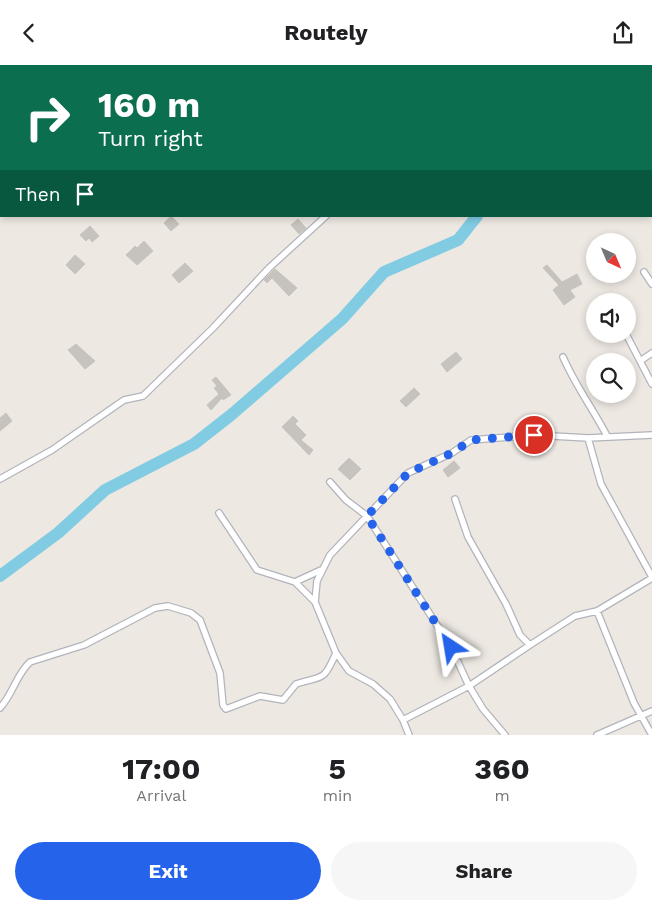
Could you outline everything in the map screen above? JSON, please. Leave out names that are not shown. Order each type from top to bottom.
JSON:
[{"type":"street","points":[[0,479],[52,450],[124,400],[143,396],[213,328],[269,268],[325,217]]},
{"type":"street","points":[[644,272],[652,284]]},
{"type":"street","points":[[631,343],[652,384]]},
{"type":"street","points":[[640,361],[652,353]]},
{"type":"street","points":[[563,357],[574,381],[589,402],[606,436]]},
{"type":"street","points":[[315,602],[317,581],[321,569],[330,555],[408,473],[452,453],[471,440],[534,435],[588,438],[652,435]]},
{"type":"street","points":[[403,719],[469,686],[575,616],[597,611],[652,577],[601,484],[588,438]]},
{"type":"street","points":[[330,482],[346,500],[367,516],[451,647],[469,686],[483,709],[505,735]]},
{"type":"street","points":[[455,499],[468,537],[506,604],[520,635],[530,645]]},
{"type":"street","points":[[219,513],[257,570],[295,582],[315,602],[336,653],[349,671],[372,684],[390,699],[403,719],[409,735]]},
{"type":"street","points":[[295,582],[321,569]]},
{"type":"street","points":[[0,708],[13,691],[24,668],[30,662],[84,645],[162,606],[182,609],[200,620],[219,667],[223,705],[226,709],[260,696],[283,700],[296,684],[315,681],[323,677],[329,670],[336,653]]},
{"type":"street","points":[[597,611],[634,703],[652,735]]},
{"type":"street","points":[[597,735],[652,711]]},
{"type":"building","points":[[172,217],[179,224],[171,231],[164,223]]},
{"type":"building","points":[[298,219],[306,228],[299,234],[291,225]]},
{"type":"building","points":[[90,226],[99,236],[92,242],[89,238],[86,241],[80,235]]},
{"type":"building","points":[[144,241],[153,251],[137,265],[126,255],[135,246],[137,248]]},
{"type":"building","points":[[75,255],[85,264],[75,274],[66,265]]},
{"type":"building","points":[[185,263],[193,271],[179,283],[172,275]]},
{"type":"building","points":[[547,265],[562,282],[577,274],[582,284],[570,290],[575,297],[564,305],[553,290],[559,285],[543,268]]},
{"type":"building","points":[[275,269],[297,288],[289,296],[272,278],[267,283],[264,280]]},
{"type":"building","points":[[76,344],[95,361],[85,369],[68,350]]},
{"type":"building","points":[[456,352],[462,359],[447,372],[441,364]]},
{"type":"building","points":[[216,377],[231,395],[223,400],[222,398],[211,410],[207,405],[219,394],[214,388],[217,386],[212,380]]},
{"type":"building","points":[[414,388],[420,394],[406,407],[400,401]]},
{"type":"building","points":[[6,413],[12,421],[0,431],[0,418]]},
{"type":"building","points":[[293,416],[298,421],[295,424],[306,435],[301,440],[313,450],[309,455],[282,427]]},
{"type":"building","points":[[349,458],[361,469],[350,480],[338,469]]},
{"type":"building","points":[[454,461],[460,468],[448,477],[443,470]]},
{"type":"waterway","points":[[0,576],[58,533],[105,490],[194,444],[231,415],[342,319],[384,272],[458,240],[476,217]]},
{"type":"route","points":[[451,647],[367,516],[408,473],[452,453],[471,440],[534,435]]}]
